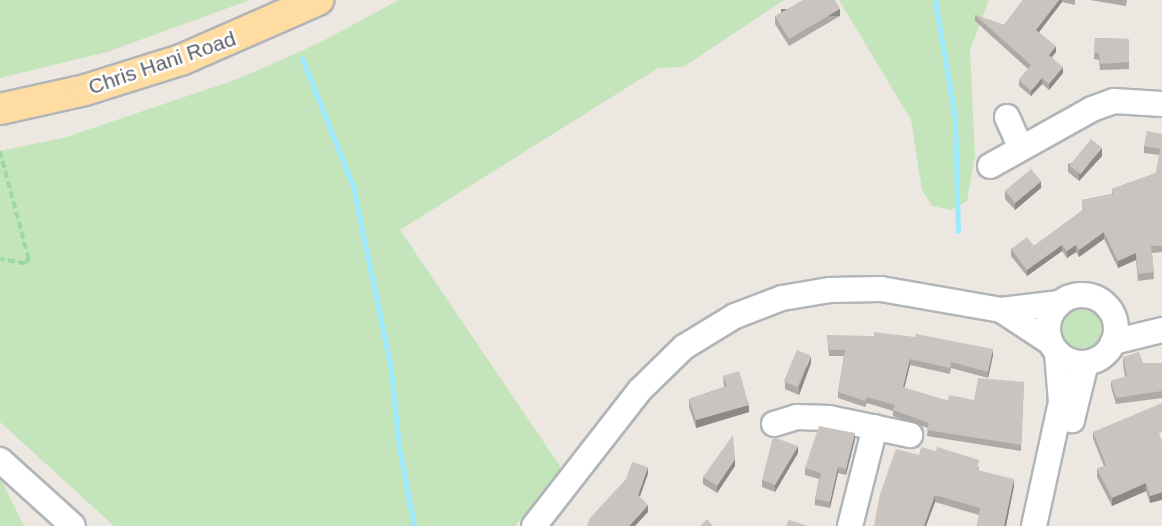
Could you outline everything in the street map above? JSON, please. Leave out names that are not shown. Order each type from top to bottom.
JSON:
[{"type":"main road","name":"Chris Hani Road","points":[[0,109],[85,90],[181,60],[318,0]]},
{"type":"street","points":[[990,166],[1092,109],[1114,102],[1162,104]]},
{"type":"street","points":[[1007,117],[1021,148]]},
{"type":"street","points":[[534,526],[640,390],[684,347],[735,316],[782,298],[830,290],[881,289],[1001,310],[1060,303],[1070,297],[1093,297],[1111,312],[1114,333],[1105,354],[1086,363],[1072,362],[1001,310]]},
{"type":"street","points":[[1034,526],[1061,402],[1048,323],[1060,303]]},
{"type":"street","points":[[1114,333],[1155,331]]},
{"type":"street","points":[[1061,402],[1072,420],[1086,363]]},
{"type":"street","points":[[774,424],[812,416],[910,436]]},
{"type":"street","points":[[850,526],[875,427]]},
{"type":"street","points":[[0,460],[73,526]]},
{"type":"path","points":[[0,151],[29,259],[25,264],[0,259]]},
{"type":"green space","points":[[0,0],[250,0],[107,52],[0,78]]},
{"type":"green space","points":[[399,0],[784,0],[683,67],[658,68],[400,230],[560,466],[560,474],[515,526],[114,526],[0,422],[0,151],[63,138],[238,79],[319,43]]},
{"type":"green space","points":[[839,0],[989,0],[970,50],[975,156],[967,201],[951,210],[932,206],[922,190],[911,120]]},
{"type":"green space","points":[[1082,309],[1090,310],[1096,315],[1101,321],[1101,337],[1096,343],[1090,348],[1082,349],[1074,348],[1068,343],[1063,337],[1062,329],[1063,321],[1068,315],[1074,310]]},
{"type":"green space","points":[[0,481],[3,483],[24,526],[0,526]]},
{"type":"building","points":[[803,0],[835,0],[840,9],[789,39],[775,16]]},
{"type":"building","points":[[1023,0],[1059,0],[1036,30],[1056,46],[1049,55],[1063,67],[1049,84],[1042,78],[1031,91],[1019,80],[1031,65],[975,15],[1004,25]]},
{"type":"building","points":[[1095,38],[1129,39],[1129,62],[1100,64],[1099,53],[1094,53]]},
{"type":"building","points":[[1147,131],[1162,134],[1162,246],[1151,246],[1154,272],[1138,274],[1136,253],[1118,261],[1104,232],[1079,250],[1076,245],[1067,251],[1062,245],[1027,270],[1011,249],[1027,237],[1034,246],[1084,210],[1082,200],[1113,194],[1112,189],[1156,173],[1160,149],[1144,146]]},
{"type":"building","points":[[1091,139],[1102,148],[1080,174],[1070,165]]},
{"type":"building","points":[[1031,169],[1041,181],[1015,203],[1005,191]]},
{"type":"building","points":[[874,332],[915,337],[916,334],[993,349],[988,372],[951,362],[950,368],[910,359],[903,387],[948,401],[949,395],[974,400],[978,378],[1024,382],[1021,445],[927,430],[929,423],[893,410],[895,405],[867,397],[865,401],[838,392],[845,350],[829,350],[827,335],[874,336]]},
{"type":"building","points":[[797,350],[811,356],[798,387],[784,381]]},
{"type":"building","points":[[1139,352],[1143,363],[1162,363],[1162,391],[1116,398],[1111,381],[1127,376],[1123,357]]},
{"type":"building","points":[[739,371],[749,405],[696,420],[689,399],[727,386],[723,376]]},
{"type":"building","points":[[1162,403],[1162,432],[1159,433],[1162,442],[1162,492],[1150,496],[1146,483],[1112,498],[1097,469],[1106,465],[1093,432]]},
{"type":"building","points":[[819,426],[855,433],[846,469],[838,467],[830,502],[815,499],[821,473],[805,468]]},
{"type":"building","points":[[733,435],[735,459],[717,486],[703,477]]},
{"type":"building","points":[[773,437],[798,446],[775,485],[762,480]]},
{"type":"building","points":[[921,447],[936,451],[937,447],[979,460],[977,470],[1014,479],[1004,526],[977,526],[980,508],[935,495],[924,526],[874,526],[880,494],[896,449],[919,455]]},
{"type":"building","points":[[632,462],[648,467],[638,495],[648,505],[629,526],[587,526],[590,518],[626,479]]},
{"type":"building","points":[[707,519],[713,526],[700,526]]},
{"type":"building","points":[[789,520],[808,526],[786,526]]},
{"type":"waterway","points":[[935,0],[955,118],[958,231]]},
{"type":"waterway","points":[[302,58],[353,186],[391,370],[399,448],[414,526]]}]
